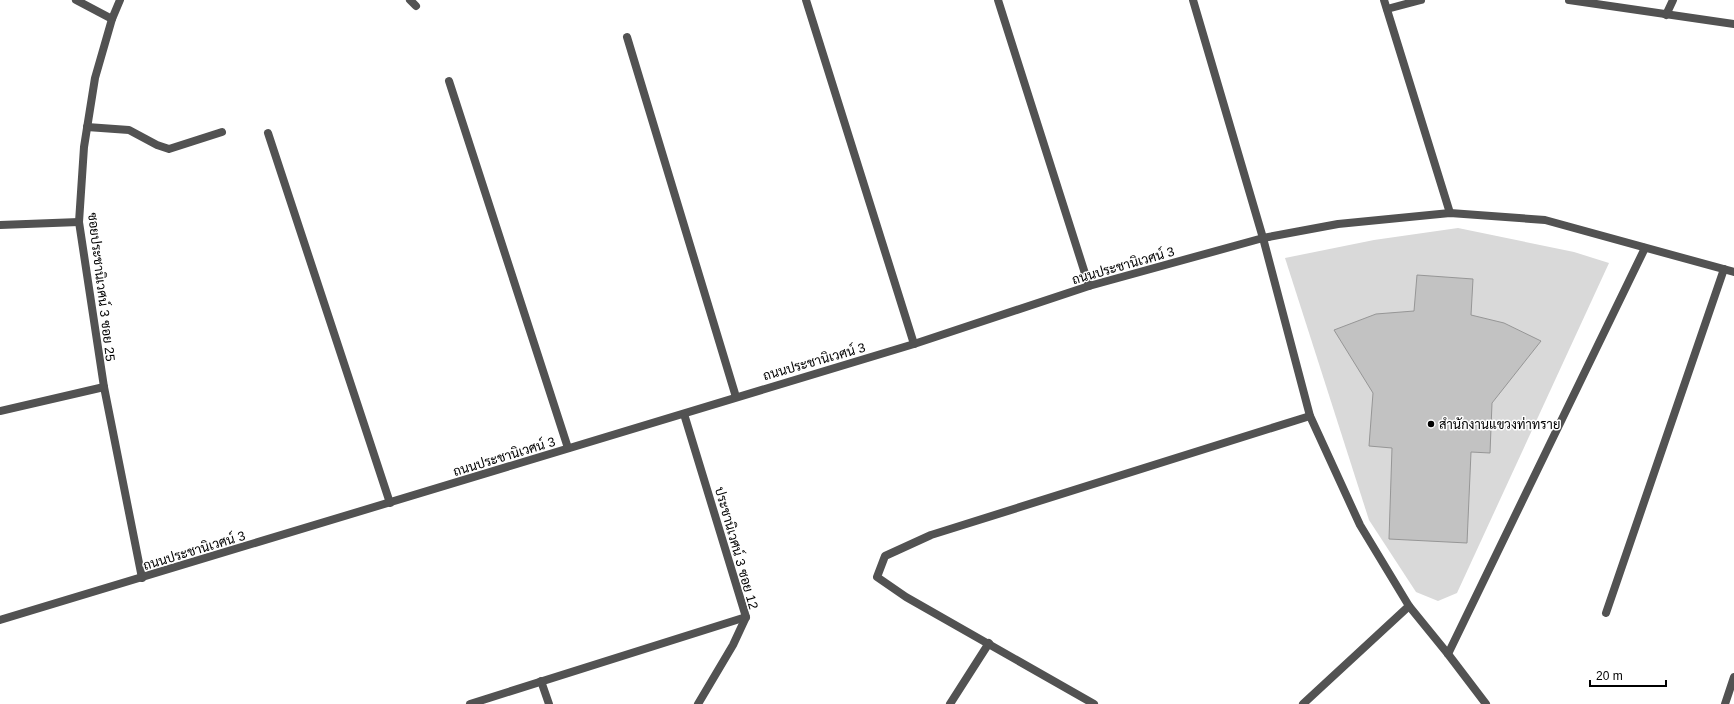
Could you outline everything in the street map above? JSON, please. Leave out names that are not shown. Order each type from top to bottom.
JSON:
[{"type":"street","points":[[76,0],[112,19]]},
{"type":"street","name":"ซอยประชานิเวศน์ 3 ซอย 25","points":[[120,0],[112,19],[95,78],[87,127],[79,222],[104,388],[142,578]]},
{"type":"street","points":[[410,0],[416,6]]},
{"type":"street","points":[[806,0],[914,344]]},
{"type":"street","points":[[998,0],[1089,286]]},
{"type":"street","points":[[1193,0],[1263,238],[1310,416],[1360,525],[1409,606],[1486,704]]},
{"type":"street","points":[[1384,0],[1450,213]]},
{"type":"street","points":[[1387,9],[1421,0]]},
{"type":"street","points":[[1569,0],[1734,24]]},
{"type":"street","points":[[1666,15],[1673,0]]},
{"type":"street","points":[[627,37],[736,397]]},
{"type":"street","points":[[449,81],[568,448]]},
{"type":"street","points":[[87,127],[129,130],[157,145],[169,149],[222,132]]},
{"type":"street","points":[[268,133],[390,503]]},
{"type":"street","name":"ถนนประชานิเวศน์ 3","points":[[0,620],[914,344],[1089,286],[1263,238],[1338,224],[1450,213],[1545,220],[1734,272]]},
{"type":"street","points":[[0,225],[79,222]]},
{"type":"street","points":[[1448,654],[1645,248]]},
{"type":"street","points":[[1606,613],[1724,269]]},
{"type":"street","points":[[0,411],[104,388]]},
{"type":"street","name":"ประชานิเวศน์ 3 ซอย 12","points":[[684,414],[746,617],[734,645],[698,704]]},
{"type":"street","points":[[1094,704],[906,597],[877,577],[885,556],[931,535],[1310,416]]},
{"type":"street","points":[[1303,704],[1409,606]]},
{"type":"street","points":[[470,704],[541,680],[746,617]]},
{"type":"street","points":[[950,704],[989,643]]},
{"type":"street","points":[[1725,704],[1734,677]]},
{"type":"street","points":[[541,680],[549,704]]},
{"type":"shaded area","points":[[1458,228],[1574,252],[1609,263],[1457,593],[1438,601],[1416,592],[1369,520],[1285,258],[1374,240]]},
{"type":"building","name":"สำนักงานแขวงท่าทราย","points":[[1417,275],[1473,279],[1471,315],[1504,323],[1541,341],[1492,403],[1490,453],[1471,452],[1467,543],[1389,539],[1392,448],[1369,446],[1373,393],[1334,330],[1376,314],[1414,311]]},
{"type":"place","name":"สำนักงานแขวงท่าทราย","points":[[1431,424]]}]
